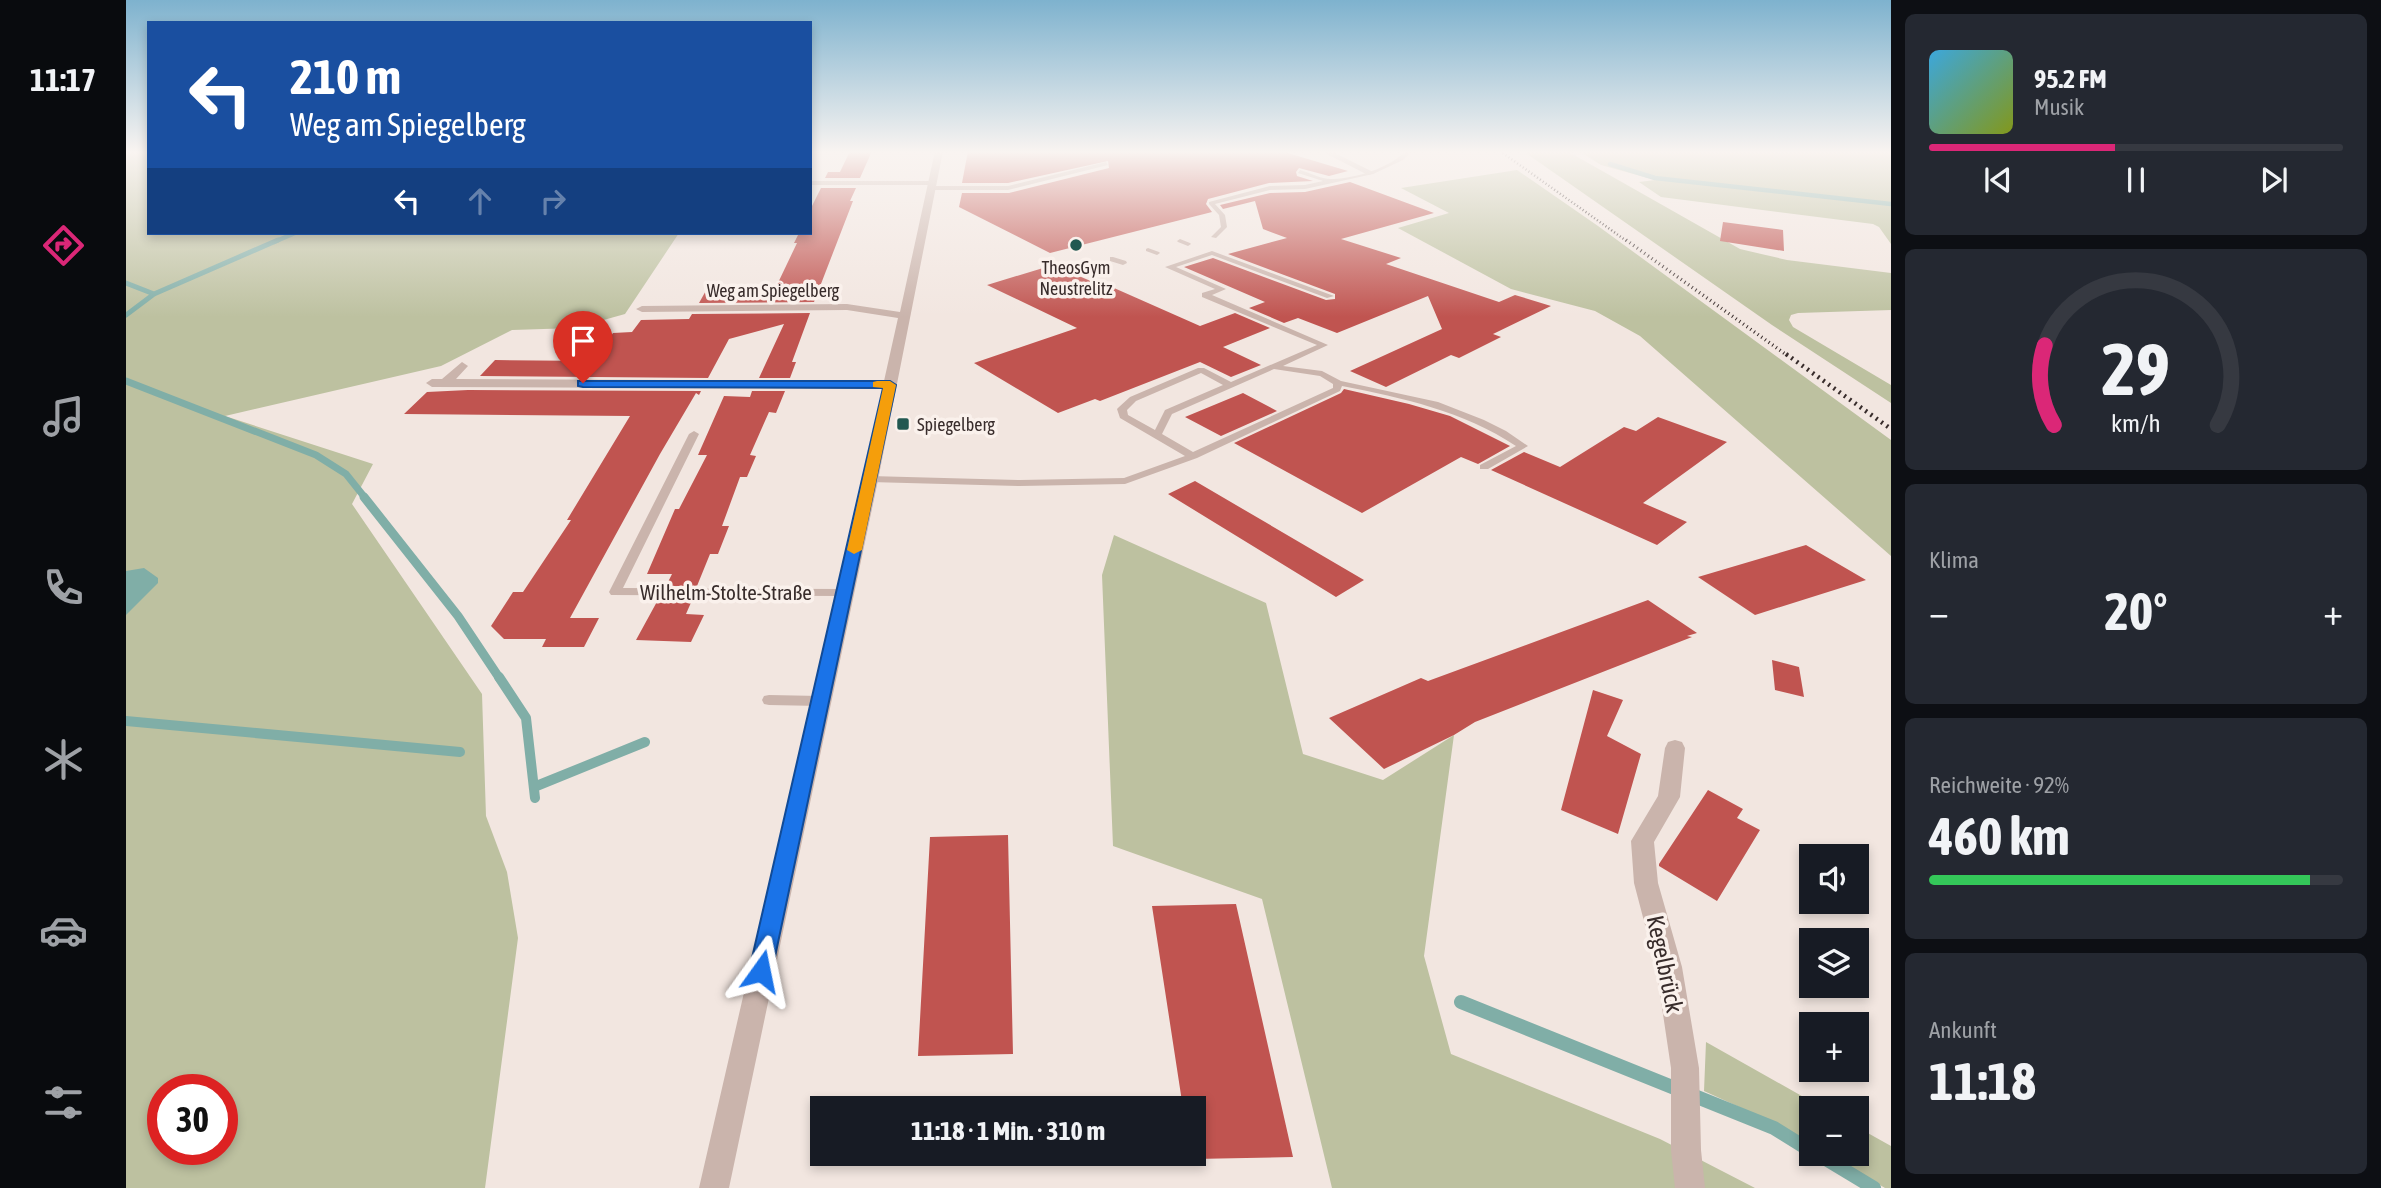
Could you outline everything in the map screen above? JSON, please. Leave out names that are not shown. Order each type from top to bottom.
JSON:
[{"type":"street","name":"Wilhelm-Stolte-Straße","points":[[714,1188],[870,479],[927,206]]},
{"type":"street","name":"Weg am Spiegelberg","points":[[642,309],[847,307],[904,316]]},
{"type":"street","points":[[462,366],[439,383],[890,385]]},
{"type":"street","name":"Kegelbrück","points":[[1675,748],[1670,797],[1642,841],[1646,883],[1669,967],[1685,1068],[1686,1150],[1690,1188]]},
{"type":"lane","points":[[1214,206],[1222,215],[1224,227],[1214,237]]},
{"type":"lane","points":[[1157,435],[1168,412],[1324,345],[1205,295],[1222,289],[1170,267],[1212,253],[1330,296]]},
{"type":"lane","points":[[1113,259],[1123,263]]},
{"type":"lane","points":[[1275,367],[1322,374],[1338,383],[1433,403],[1510,436],[1523,446],[1484,467]]},
{"type":"lane","points":[[1193,456],[1123,416],[1122,409],[1133,399],[1201,370],[1230,385]]},
{"type":"lane","points":[[870,479],[1020,483],[1125,481],[1193,456],[1337,389],[1338,383]]},
{"type":"lane","name":"Wilhelm-Stolte-Straße","points":[[694,434],[615,592],[844,593]]},
{"type":"lane","points":[[769,700],[820,701]]},
{"type":"green space","points":[[126,206],[147,206],[147,235],[678,235],[625,314],[575,328],[512,330],[441,366],[225,416],[373,464],[352,504],[482,694],[486,816],[507,872],[518,938],[485,1188],[126,1188]]},
{"type":"green space","points":[[1436,206],[1570,206],[1891,440],[1891,556],[1640,336],[1595,311],[1511,289],[1398,228],[1449,213]]},
{"type":"green space","points":[[1602,206],[1665,206],[1740,249],[1787,260],[1891,273],[1891,310],[1798,313],[1791,315],[1789,320],[1793,327],[1891,385],[1891,403],[1772,325]]},
{"type":"green space","points":[[1735,206],[1891,206],[1891,244],[1879,227],[1873,224]]},
{"type":"green space","points":[[1114,535],[1266,603],[1303,754],[1383,780],[1454,735],[1424,956],[1451,1054],[1660,1139],[1755,1188],[1332,1188],[1262,899],[1113,846],[1102,575]]},
{"type":"green space","points":[[1706,1042],[1802,1096],[1799,1096],[1799,1138],[1772,1122],[1704,1091]]},
{"type":"green space","points":[[1869,1134],[1891,1146],[1891,1188],[1885,1188],[1848,1166],[1869,1166]]},
{"type":"water","points":[[144,568],[158,578],[158,583],[126,615],[126,571]]},
{"type":"building","points":[[812,206],[851,206],[814,302],[699,303],[708,287],[776,287],[797,243],[794,243],[798,235],[812,235]]},
{"type":"building","points":[[1208,206],[1212,212],[1050,253],[959,207]]},
{"type":"building","points":[[1257,206],[1416,206],[1434,213],[1341,239],[1401,258],[1386,264],[1499,302],[1515,295],[1551,306],[1493,334],[1501,337],[1459,358],[1451,355],[1386,387],[1350,371],[1442,329],[1428,296],[1337,333],[1298,318],[1284,323],[1249,308],[1265,302],[1184,267],[1213,258],[1326,300],[1335,299],[1335,294],[1228,254],[1287,238],[1263,229]]},
{"type":"building","points":[[1723,222],[1783,230],[1784,251],[1720,241]]},
{"type":"building","points":[[1053,265],[1100,285],[1105,284],[1200,326],[1235,313],[1270,328],[1223,347],[1261,365],[1231,377],[1200,362],[1100,401],[1095,399],[1058,413],[974,363],[1077,328],[987,285]]},
{"type":"building","points":[[810,313],[792,362],[796,362],[790,378],[759,378],[784,324],[729,339],[708,378],[480,376],[495,360],[594,361],[613,333],[632,332],[641,320],[689,319],[692,314]]},
{"type":"building","points":[[1344,389],[1450,416],[1510,446],[1478,464],[1461,457],[1362,513],[1234,443],[1341,393]]},
{"type":"building","points":[[701,391],[699,395],[696,393],[660,454],[570,618],[599,618],[584,647],[542,647],[546,639],[504,639],[491,626],[513,592],[523,592],[571,520],[567,520],[630,416],[404,414],[427,392]]},
{"type":"building","points":[[752,391],[785,391],[776,413],[769,412],[750,455],[756,456],[747,477],[740,477],[722,526],[729,526],[718,554],[710,554],[697,586],[666,586],[672,574],[647,574],[675,509],[679,509],[707,455],[698,455],[724,396],[750,397]]},
{"type":"building","points":[[1243,393],[1277,411],[1221,436],[1185,417]]},
{"type":"building","points":[[1658,417],[1727,442],[1643,503],[1687,522],[1657,545],[1491,470],[1524,452],[1560,467],[1624,427],[1636,431]]},
{"type":"building","points":[[1195,481],[1364,580],[1336,597],[1168,494]]},
{"type":"building","points":[[1806,545],[1866,580],[1755,615],[1698,577]]},
{"type":"building","points":[[659,598],[693,598],[686,614],[704,615],[691,642],[636,640]]},
{"type":"building","points":[[1648,600],[1697,633],[1475,722],[1384,769],[1329,718],[1421,678],[1428,681]]},
{"type":"building","points":[[1772,660],[1799,667],[1804,697],[1775,690]]},
{"type":"building","points":[[1593,690],[1623,700],[1607,736],[1641,754],[1618,834],[1561,810]]},
{"type":"building","points":[[1708,790],[1743,809],[1737,818],[1760,830],[1717,901],[1659,866]]},
{"type":"building","points":[[1008,835],[1013,1054],[918,1056],[930,837]]},
{"type":"building","points":[[1236,904],[1293,1157],[1206,1159],[1206,1096],[1181,1096],[1152,906]]},
{"type":"waterway","points":[[274,242],[290,235]]},
{"type":"waterway","points":[[154,294],[278,240]]},
{"type":"waterway","points":[[126,283],[154,294]]},
{"type":"waterway","points":[[126,315],[154,294]]},
{"type":"waterway","points":[[126,381],[316,455],[346,474],[366,499]]},
{"type":"waterway","points":[[364,497],[458,616],[500,679]]},
{"type":"waterway","points":[[499,677],[526,718],[535,798]]},
{"type":"waterway","points":[[126,721],[460,752]]},
{"type":"waterway","points":[[534,787],[645,742]]},
{"type":"waterway","points":[[1461,1002],[1774,1128],[1799,1144]]},
{"type":"waterway","points":[[1838,1166],[1874,1188]]},
{"type":"railway","points":[[1578,206],[1628,242]]},
{"type":"railway","points":[[1626,240],[1788,356]]},
{"type":"railway","points":[[1786,354],[1891,429]]},
{"type":"slow traffic","points":[[854,550],[890,385],[877,385]]},
{"type":"place","name":"TheosGym Neustrelitz","points":[[1076,245]]},
{"type":"place","name":"Spiegelberg","points":[[903,424]]},
{"type":"route","points":[[583,383],[890,385],[761,971]]}]
